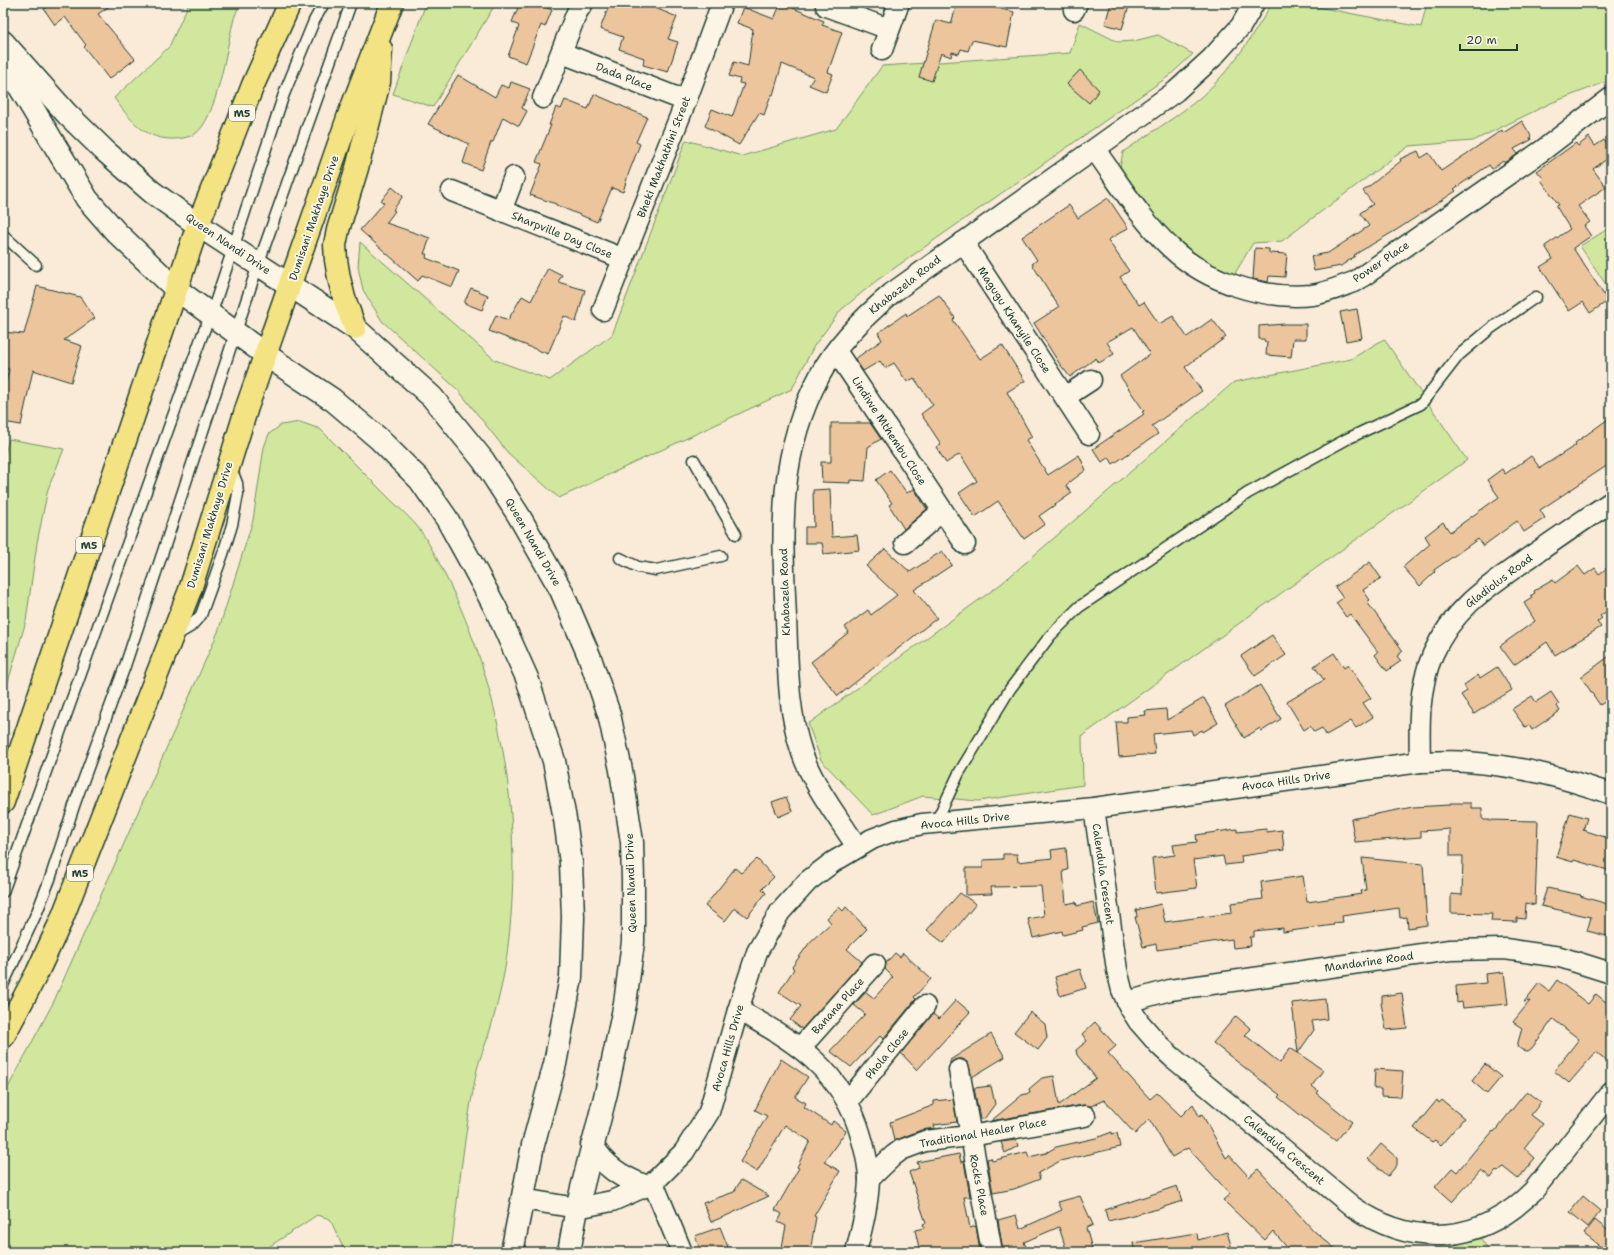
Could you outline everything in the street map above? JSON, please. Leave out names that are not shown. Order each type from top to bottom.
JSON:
[{"type":"main road","name":"M5","points":[[3,802],[198,224],[253,85],[290,3]]},
{"type":"main road","name":"Dumisani Makhaye Drive","points":[[3,1037],[37,973],[61,921],[190,590],[247,408],[349,115],[392,3]]},
{"type":"main road","points":[[355,328],[340,285],[335,244],[357,168],[379,82],[382,30]]},
{"type":"main road","name":"Queen Nandi Drive","points":[[3,42],[67,114],[105,151],[152,192],[258,265],[355,328],[373,342],[432,397],[483,460],[519,516],[561,590],[590,658],[609,714],[622,770],[632,842],[633,942],[622,1016],[606,1093],[577,1208],[569,1252]]},
{"type":"main road","points":[[3,51],[15,79],[87,199],[116,232],[176,289],[266,355],[333,400],[378,438],[420,480],[447,519],[496,609],[527,678],[554,762],[565,819],[570,864],[573,917],[571,977],[555,1064],[533,1145],[512,1252]]},
{"type":"main road","points":[[592,1145],[598,1155],[609,1167],[620,1175],[649,1184]]},
{"type":"street","name":"Bheki Makhathini Street","points":[[603,310],[686,101],[722,3]]},
{"type":"street","points":[[882,50],[899,3]]},
{"type":"street","name":"Khabazela Road","points":[[857,847],[816,784],[802,754],[794,724],[789,689],[783,546],[785,488],[791,450],[806,404],[820,374],[836,351],[866,315],[892,293],[1176,91],[1212,58],[1241,26],[1254,3]]},
{"type":"street","points":[[826,6],[889,29]]},
{"type":"street","points":[[543,98],[580,8]]},
{"type":"street","name":"Dada Place","points":[[562,53],[686,101]]},
{"type":"street","name":"Power Place","points":[[1095,150],[1155,232],[1172,250],[1198,268],[1230,283],[1260,293],[1288,296],[1314,295],[1356,281],[1543,150],[1611,98]]},
{"type":"street","name":"Sharpville Day Close","points":[[501,211],[514,177]]},
{"type":"street","name":"Sharpville Day Close","points":[[452,191],[624,259]]},
{"type":"street","name":"Magugu Khanyile Close","points":[[963,242],[1089,434]]},
{"type":"street","name":"Lindiwe Mthembu Close","points":[[836,351],[965,544]]},
{"type":"street","points":[[1065,397],[1091,380]]},
{"type":"street","name":"Gladiolus Road","points":[[1420,762],[1419,717],[1423,687],[1432,655],[1444,632],[1456,616],[1472,599],[1501,577],[1611,502]]},
{"type":"street","points":[[905,543],[942,511]]},
{"type":"street","name":"Avoca Hills Drive","points":[[522,1199],[577,1208],[618,1199],[649,1184],[684,1152],[709,1112],[738,1010],[757,952],[780,912],[808,881],[857,847],[896,830],[936,822],[1094,808],[1420,762],[1466,761],[1534,771],[1571,780],[1611,794]]},
{"type":"street","name":"Calendula Crescent","points":[[1094,808],[1117,970],[1127,1002],[1139,1022],[1160,1046],[1332,1190],[1369,1218],[1386,1226],[1405,1232],[1424,1235],[1444,1235],[1483,1226],[1508,1213],[1534,1190],[1611,1092]]},
{"type":"street","name":"Mandarine Road","points":[[1127,1002],[1170,990],[1450,950],[1505,949],[1560,957],[1611,973]]},
{"type":"street","name":"Banana Place","points":[[801,1048],[875,964]]},
{"type":"street","name":"Phola Close","points":[[848,1101],[925,1006]]},
{"type":"street","points":[[738,1010],[772,1028],[801,1048],[833,1079],[848,1101],[858,1124],[865,1149],[869,1179],[864,1219],[856,1252]]},
{"type":"street","name":"Rocks Place","points":[[959,1070],[992,1252]]},
{"type":"street","name":"Traditional Healer Place","points":[[869,1179],[893,1156],[912,1145],[1086,1116]]},
{"type":"street","points":[[649,1184],[682,1252]]},
{"type":"lane","points":[[3,892],[176,407],[211,315],[232,247],[284,94],[314,22],[324,3]]},
{"type":"lane","points":[[3,985],[37,912],[50,879],[125,666],[258,265],[351,3]]},
{"type":"lane","points":[[3,235],[36,265]]},
{"type":"lane","points":[[936,822],[958,773],[1010,689],[1050,636],[1079,607],[1248,493],[1347,439],[1421,404],[1459,355],[1490,329],[1536,297]]},
{"type":"lane","points":[[694,460],[736,534]]},
{"type":"lane","points":[[620,558],[638,567],[656,570],[721,556]]},
{"type":"green space","points":[[189,3],[241,3],[234,20],[220,83],[215,99],[203,126],[195,134],[183,138],[161,138],[138,126],[125,113],[114,98],[169,47]]},
{"type":"green space","points":[[426,3],[496,3],[433,107],[393,94]]},
{"type":"green space","points":[[1272,3],[1297,3],[1421,27],[1427,3],[1611,3],[1611,80],[1551,103],[1473,141],[1409,146],[1282,241],[1253,243],[1231,280],[1169,239],[1119,172],[1123,152],[1191,105],[1226,71],[1246,45]]},
{"type":"green space","points":[[1080,23],[1118,42],[1134,41],[1158,35],[1193,54],[1169,76],[876,281],[841,310],[814,346],[792,389],[559,498],[508,453],[459,391],[382,321],[363,290],[358,267],[360,242],[495,360],[550,380],[612,335],[686,140],[742,156],[836,129],[882,66],[1070,53]]},
{"type":"green space","points":[[1611,227],[1611,292],[1580,246]]},
{"type":"green space","points":[[1384,339],[1467,460],[1082,736],[1083,785],[978,801],[923,796],[873,815],[821,760],[808,724],[1001,584],[1234,382],[1351,359]]},
{"type":"green space","points":[[300,422],[320,429],[417,526],[436,557],[470,630],[485,676],[498,724],[506,772],[511,821],[513,870],[511,919],[500,994],[491,1028],[480,1058],[471,1101],[464,1144],[451,1252],[345,1252],[330,1219],[317,1215],[261,1252],[3,1252],[3,1097],[54,1001],[218,632],[253,520],[264,447],[269,434],[281,425]]},
{"type":"green space","points":[[9,439],[64,449],[48,489],[37,543],[26,621],[3,699],[3,461]]},
{"type":"green space","points":[[1480,1237],[1490,1252],[1445,1252],[1446,1242]]},
{"type":"building","points":[[53,3],[114,3],[98,14],[135,59],[109,79],[84,47],[86,45],[65,17],[55,25],[44,9]]},
{"type":"building","points":[[520,3],[536,3],[552,10],[545,27],[541,25],[526,63],[508,56],[519,26],[512,22]]},
{"type":"building","points":[[610,3],[643,3],[677,17],[668,39],[678,42],[668,72],[643,65],[644,58],[619,49],[623,37],[600,29]]},
{"type":"building","points":[[781,3],[824,21],[822,25],[842,32],[828,72],[833,74],[826,92],[809,85],[814,77],[782,64],[773,95],[771,95],[764,115],[759,113],[739,145],[705,126],[712,109],[732,117],[744,84],[739,83],[740,79],[729,76],[734,62],[748,66],[753,29],[737,23],[743,7],[774,19]]},
{"type":"building","points":[[957,3],[974,3],[1014,12],[1007,47],[972,40],[968,51],[961,49],[959,54],[952,52],[951,57],[941,53],[932,81],[919,77],[936,20],[951,24]]},
{"type":"building","points":[[1111,3],[1130,3],[1122,29],[1105,24]]},
{"type":"building","points":[[1080,70],[1099,90],[1089,103],[1067,84]]},
{"type":"building","points":[[458,75],[495,97],[501,85],[509,88],[511,82],[530,89],[522,108],[527,111],[519,126],[503,117],[493,142],[491,142],[481,170],[463,163],[469,144],[428,124]]},
{"type":"building","points":[[594,94],[647,117],[636,142],[640,144],[623,192],[612,188],[597,222],[556,204],[530,195],[542,164],[536,162],[551,125],[549,125],[556,107],[561,109],[565,100],[588,109]]},
{"type":"building","points":[[1522,121],[1531,136],[1531,140],[1514,149],[1518,154],[1505,163],[1503,161],[1492,169],[1489,165],[1454,189],[1456,191],[1398,229],[1354,255],[1355,256],[1341,266],[1314,271],[1311,256],[1328,253],[1369,226],[1360,213],[1373,204],[1363,191],[1401,161],[1400,159],[1418,151],[1421,158],[1429,153],[1441,171],[1502,130],[1503,133]]},
{"type":"building","points":[[1589,137],[1595,146],[1604,140],[1611,150],[1611,156],[1593,169],[1606,187],[1578,206],[1590,222],[1584,226],[1591,236],[1573,248],[1608,301],[1590,313],[1583,302],[1569,311],[1540,267],[1553,259],[1545,246],[1570,229],[1556,206],[1559,205],[1541,180],[1543,178],[1537,171],[1576,143],[1578,146]]},
{"type":"building","points":[[392,187],[403,196],[393,210],[395,211],[386,223],[430,238],[424,254],[427,254],[426,258],[459,271],[452,287],[422,275],[418,281],[360,230],[384,203],[381,201]]},
{"type":"building","points":[[1108,198],[1128,228],[1108,240],[1129,271],[1120,277],[1139,305],[1144,302],[1159,324],[1173,316],[1187,337],[1212,319],[1226,337],[1185,367],[1202,391],[1152,426],[1158,434],[1113,464],[1109,457],[1102,462],[1093,449],[1144,414],[1142,412],[1144,411],[1120,376],[1150,354],[1133,327],[1107,342],[1114,354],[1099,363],[1096,358],[1070,377],[1059,363],[1034,323],[1059,307],[1032,264],[1037,260],[1022,237],[1069,205],[1078,218]]},
{"type":"building","points":[[1255,248],[1269,249],[1269,253],[1287,254],[1285,277],[1269,276],[1268,282],[1253,279]]},
{"type":"building","points":[[548,268],[562,275],[558,282],[585,290],[576,322],[564,316],[548,354],[489,331],[496,315],[508,320],[522,296],[531,301]]},
{"type":"building","points":[[37,286],[80,297],[95,318],[64,340],[82,346],[71,382],[33,370],[21,425],[3,422],[3,396],[9,369],[3,368],[3,332],[24,334]]},
{"type":"building","points":[[471,288],[488,295],[482,310],[464,303]]},
{"type":"building","points":[[939,295],[955,318],[953,320],[980,359],[1002,345],[1025,381],[1007,392],[1032,437],[1026,440],[1048,475],[1079,455],[1086,470],[1066,485],[1072,493],[1039,516],[1045,524],[1024,539],[998,501],[975,517],[959,493],[977,481],[960,454],[946,463],[936,447],[941,444],[921,414],[933,405],[914,378],[907,382],[894,363],[885,368],[880,361],[863,371],[855,359],[882,340],[878,333],[906,313],[907,316]]},
{"type":"building","points":[[1357,309],[1362,338],[1346,341],[1340,312]]},
{"type":"building","points":[[1306,324],[1306,339],[1293,339],[1291,357],[1266,355],[1267,342],[1265,342],[1264,339],[1259,339],[1259,326]]},
{"type":"building","points":[[1611,417],[1611,463],[1540,510],[1545,518],[1524,532],[1517,521],[1483,546],[1478,539],[1434,570],[1435,572],[1420,586],[1403,567],[1430,544],[1425,536],[1443,522],[1450,532],[1499,497],[1487,480],[1502,469],[1505,474],[1531,456],[1540,468],[1576,445],[1575,443]]},
{"type":"building","points":[[831,423],[870,423],[881,439],[868,447],[865,481],[850,480],[850,483],[822,482],[821,462],[831,462]]},
{"type":"building","points":[[890,470],[907,493],[914,489],[927,509],[904,529],[889,505],[892,503],[876,480]]},
{"type":"building","points":[[830,489],[832,537],[857,535],[859,550],[824,554],[822,543],[805,543],[805,527],[814,527],[813,490]]},
{"type":"building","points":[[885,549],[910,572],[942,551],[952,565],[914,590],[937,618],[838,696],[811,662],[849,632],[845,627],[868,610],[871,615],[897,595],[866,566]]},
{"type":"building","points":[[1370,562],[1381,578],[1363,590],[1370,600],[1367,602],[1403,651],[1397,656],[1401,661],[1387,671],[1375,655],[1378,652],[1350,614],[1346,617],[1336,603],[1343,598],[1335,587]]},
{"type":"building","points":[[1611,565],[1611,608],[1600,616],[1602,618],[1597,622],[1601,627],[1555,655],[1547,642],[1514,665],[1500,646],[1535,621],[1524,603],[1532,598],[1530,596],[1535,593],[1534,591],[1553,580],[1555,583],[1578,566],[1585,575],[1595,568],[1599,574]]},
{"type":"building","points":[[1272,635],[1286,655],[1255,676],[1241,656]]},
{"type":"building","points":[[1334,653],[1344,668],[1348,665],[1371,698],[1363,703],[1373,717],[1356,728],[1351,721],[1326,735],[1322,728],[1314,732],[1310,726],[1304,730],[1287,702],[1324,680],[1314,666]]},
{"type":"building","points":[[1611,655],[1611,698],[1600,705],[1581,677]]},
{"type":"building","points":[[1497,667],[1512,690],[1474,714],[1461,695],[1467,691],[1464,685],[1478,675],[1480,678]]},
{"type":"building","points":[[1260,685],[1281,719],[1262,731],[1260,728],[1244,738],[1225,706]]},
{"type":"building","points":[[1551,692],[1559,704],[1557,706],[1560,711],[1532,730],[1529,725],[1525,727],[1512,709],[1532,696],[1536,702]]},
{"type":"building","points":[[1204,698],[1218,723],[1203,732],[1202,730],[1193,735],[1191,730],[1153,734],[1155,754],[1119,757],[1116,722],[1127,722],[1127,717],[1146,715],[1145,711],[1166,709],[1167,720]]},
{"type":"building","points":[[786,797],[792,811],[778,817],[772,802]]},
{"type":"building","points":[[1450,803],[1471,803],[1471,808],[1482,808],[1482,818],[1484,820],[1538,821],[1535,905],[1526,903],[1525,919],[1517,918],[1517,922],[1491,921],[1492,914],[1451,913],[1451,894],[1462,895],[1463,856],[1450,856],[1450,829],[1421,831],[1421,837],[1355,842],[1351,819],[1413,807],[1450,805]]},
{"type":"building","points":[[1570,813],[1587,818],[1583,830],[1611,839],[1611,871],[1574,860],[1573,862],[1556,857]]},
{"type":"building","points":[[1237,829],[1237,832],[1266,829],[1267,832],[1282,830],[1284,850],[1241,856],[1242,863],[1225,865],[1223,856],[1193,860],[1197,888],[1156,893],[1152,858],[1175,855],[1173,845],[1197,842],[1196,835]]},
{"type":"building","points":[[1066,848],[1068,870],[1063,871],[1066,904],[1076,902],[1077,906],[1093,902],[1098,923],[1082,927],[1083,930],[1063,935],[1062,931],[1033,938],[1028,919],[1044,916],[1041,886],[991,887],[992,894],[966,895],[966,868],[983,868],[983,860],[1003,859],[1003,854],[1017,854],[1018,862],[1052,858],[1051,850]]},
{"type":"building","points":[[1362,858],[1423,864],[1427,925],[1408,928],[1407,917],[1400,918],[1399,908],[1342,916],[1343,922],[1333,923],[1334,925],[1283,932],[1283,928],[1254,931],[1254,937],[1250,937],[1251,946],[1233,948],[1232,939],[1157,950],[1156,944],[1143,947],[1135,917],[1137,917],[1136,910],[1161,904],[1165,922],[1232,913],[1231,903],[1263,899],[1261,882],[1303,876],[1307,902],[1362,894],[1361,891],[1366,890]]},
{"type":"building","points":[[757,859],[774,877],[762,889],[766,893],[747,917],[735,908],[725,921],[705,906],[735,868],[741,873]]},
{"type":"building","points":[[1547,888],[1581,895],[1580,896],[1611,905],[1611,937],[1587,931],[1591,917],[1541,906]]},
{"type":"building","points":[[960,893],[976,904],[944,943],[927,930]]},
{"type":"building","points":[[839,907],[843,911],[846,907],[867,929],[847,949],[862,962],[802,1029],[790,1020],[801,1006],[779,992],[794,969],[792,967],[810,942],[831,923],[827,918]]},
{"type":"building","points":[[895,953],[900,957],[903,953],[931,979],[914,997],[916,999],[883,1039],[880,1036],[851,1067],[830,1051],[865,1014],[854,1005],[866,992],[874,998],[893,977],[885,969],[886,963]]},
{"type":"building","points":[[1080,969],[1086,988],[1060,996],[1055,977]]},
{"type":"building","points":[[1504,972],[1508,1004],[1463,1008],[1462,1002],[1457,1003],[1456,986],[1486,983],[1485,974]]},
{"type":"building","points":[[1557,980],[1588,1004],[1596,994],[1611,1006],[1611,1064],[1596,1052],[1569,1083],[1554,1071],[1579,1039],[1553,1019],[1532,1048],[1528,1051],[1522,1050],[1517,1046],[1522,1028],[1513,1022],[1530,1001],[1524,1002],[1539,983],[1549,991]]},
{"type":"building","points":[[1402,993],[1407,1028],[1386,1030],[1381,1003],[1382,996]]},
{"type":"building","points":[[1325,999],[1327,1019],[1312,1021],[1314,1030],[1298,1053],[1292,1003]]},
{"type":"building","points":[[956,1000],[970,1012],[917,1070],[901,1053],[933,1014],[939,1019]]},
{"type":"building","points":[[1030,1012],[1045,1024],[1047,1038],[1038,1050],[1014,1032]]},
{"type":"building","points":[[1236,1016],[1251,1029],[1245,1035],[1280,1063],[1290,1048],[1323,1070],[1312,1086],[1318,1091],[1316,1093],[1352,1122],[1336,1141],[1299,1114],[1278,1097],[1280,1095],[1213,1043]]},
{"type":"building","points":[[1095,1022],[1116,1046],[1108,1053],[1150,1099],[1157,1093],[1181,1116],[1193,1104],[1199,1116],[1202,1114],[1226,1158],[1229,1155],[1249,1177],[1258,1169],[1314,1231],[1339,1252],[1291,1252],[1273,1231],[1265,1240],[1223,1200],[1230,1194],[1188,1148],[1172,1157],[1149,1119],[1135,1134],[1104,1100],[1091,1106],[1083,1105],[991,1121],[1022,1095],[1030,1093],[1029,1089],[1042,1078],[1054,1076],[1059,1105],[1096,1078],[1077,1055],[1076,1050],[1087,1041],[1082,1034]]},
{"type":"building","points":[[991,1034],[1005,1057],[972,1077],[968,1063],[963,1059],[957,1059],[950,1064],[950,1060]]},
{"type":"building","points":[[781,1059],[808,1077],[795,1097],[806,1103],[804,1107],[831,1125],[833,1121],[846,1131],[824,1162],[840,1171],[814,1216],[816,1217],[810,1252],[781,1252],[786,1226],[778,1222],[782,1214],[775,1210],[799,1168],[797,1167],[810,1141],[785,1125],[757,1172],[740,1162],[767,1116],[755,1110]]},
{"type":"building","points":[[1485,1064],[1501,1077],[1487,1094],[1472,1081]]},
{"type":"building","points":[[1375,1069],[1403,1071],[1401,1097],[1381,1096],[1381,1089],[1374,1089]]},
{"type":"building","points":[[991,1086],[995,1104],[984,1119],[980,1119],[974,1088]]},
{"type":"building","points":[[1527,1091],[1541,1102],[1531,1115],[1543,1124],[1524,1148],[1535,1158],[1518,1179],[1503,1167],[1498,1172],[1496,1171],[1491,1178],[1481,1170],[1452,1202],[1435,1187],[1452,1168],[1457,1172],[1481,1143],[1482,1144],[1493,1131],[1494,1132]]},
{"type":"building","points":[[953,1099],[957,1122],[934,1125],[935,1128],[921,1130],[894,1141],[890,1122],[934,1105],[934,1101]]},
{"type":"building","points":[[1437,1100],[1439,1103],[1442,1100],[1464,1118],[1441,1145],[1435,1140],[1432,1142],[1414,1128]]},
{"type":"building","points":[[1112,1132],[1112,1134],[1117,1133],[1120,1147],[1060,1161],[1038,1173],[1040,1179],[1014,1189],[993,1193],[987,1159],[991,1158],[992,1161],[1027,1152],[1029,1157],[1046,1153],[1056,1147],[1096,1138]]},
{"type":"building","points":[[1016,1140],[1018,1146],[1005,1153],[1001,1142]]},
{"type":"building","points":[[1381,1144],[1397,1158],[1397,1165],[1388,1176],[1368,1159]]},
{"type":"building","points":[[959,1154],[961,1162],[964,1161],[970,1197],[964,1197],[970,1228],[976,1226],[980,1252],[920,1252],[915,1230],[924,1228],[923,1224],[926,1223],[909,1172],[919,1168],[917,1162]]},
{"type":"building","points":[[741,1180],[769,1196],[711,1222],[703,1203],[734,1192]]},
{"type":"building","points":[[1177,1186],[1182,1201],[1158,1209],[1108,1221],[1105,1210]]},
{"type":"building","points":[[1080,1196],[1093,1225],[1086,1228],[1093,1252],[1067,1252],[1059,1227],[1024,1242],[1026,1247],[1010,1252],[1003,1252],[998,1220],[1016,1215],[1020,1229],[1062,1210],[1058,1202]]},
{"type":"building","points":[[1583,1196],[1601,1211],[1588,1227],[1570,1212]]},
{"type":"building","points":[[1595,1220],[1611,1233],[1611,1237],[1602,1248],[1584,1234]]},
{"type":"building","points":[[720,1227],[730,1252],[701,1252],[695,1236]]},
{"type":"building","points":[[1227,1232],[1233,1252],[1134,1252],[1133,1243],[1197,1233],[1198,1240]]}]
